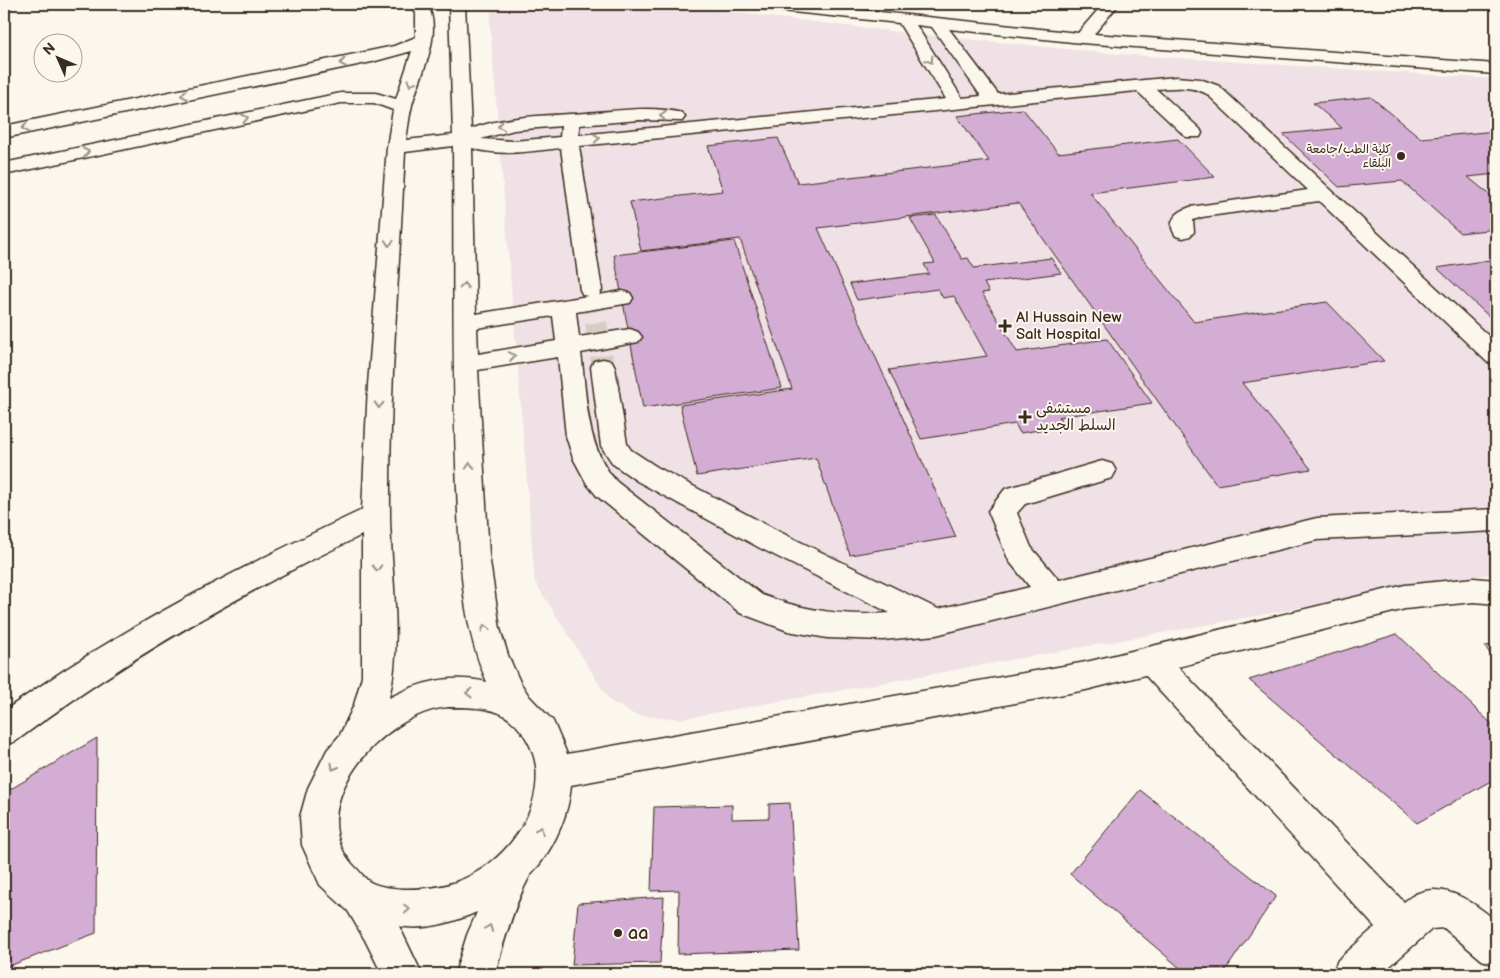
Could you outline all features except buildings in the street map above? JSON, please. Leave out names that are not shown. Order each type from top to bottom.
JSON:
[{"type":"street","points":[[402,974],[379,926],[361,898],[334,875],[319,842],[320,805],[332,769],[356,737],[370,706],[378,676],[376,516],[380,385],[396,147],[402,107],[423,40],[426,15],[419,4]]},
{"type":"street","points":[[763,4],[805,6],[937,23],[1082,38],[1375,58],[1496,70]]},
{"type":"street","points":[[1082,38],[1111,4]]},
{"type":"street","points":[[462,9],[464,364],[476,580],[483,621],[496,663],[516,705],[535,723],[548,745],[554,772],[551,804],[538,834],[517,864],[490,926],[474,974]]},
{"type":"street","points":[[904,19],[957,104]]},
{"type":"street","points":[[937,23],[993,100]]},
{"type":"street","points":[[4,132],[372,57],[400,50],[423,40]]},
{"type":"street","points":[[463,139],[499,147],[1176,82],[1205,85],[1496,356]]},
{"type":"street","points":[[1142,86],[1193,133]]},
{"type":"street","points":[[4,169],[341,98],[376,98],[402,107]]},
{"type":"street","points":[[396,147],[463,139],[500,126],[570,119],[659,115],[686,120],[710,128]]},
{"type":"street","points":[[570,119],[569,140],[591,290]]},
{"type":"street","points":[[1183,232],[1182,217],[1197,211],[1323,194]]},
{"type":"street","points":[[464,323],[622,298]]},
{"type":"street","points":[[564,308],[579,436],[583,454],[594,475],[607,489],[751,604],[788,618],[827,625],[884,627],[936,622],[1317,529],[1496,520]]},
{"type":"street","points":[[464,364],[630,337]]},
{"type":"street","points":[[603,367],[614,446],[622,456],[647,474],[762,535],[936,622]]},
{"type":"street","points":[[1053,594],[1020,554],[1002,511],[1015,496],[1102,471]]},
{"type":"street","points":[[4,730],[48,696],[168,621],[265,568],[376,516]]},
{"type":"street","points":[[554,772],[1086,676],[1405,597],[1474,590],[1496,592]]},
{"type":"street","points":[[1151,660],[1403,929]]},
{"type":"street","points":[[356,737],[394,709],[436,693],[478,692],[516,705]]},
{"type":"street","points":[[361,898],[397,910],[440,907],[481,891],[517,864]]},
{"type":"street","points":[[1352,974],[1424,910],[1448,910],[1466,921],[1496,946]]},
{"type":"shaded area","name":"Al Hussain New Salt Hospital","points":[[495,4],[662,4],[897,32],[1117,54],[1496,79],[1496,573],[680,719],[635,715],[610,701],[535,582],[490,24],[491,10]]},
{"type":"tunnel","points":[[591,290],[603,367]]},
{"type":"place","name":"كلية الطب/جامعة البلقاء","points":[[1401,156]]},
{"type":"place","name":"Al Hussain New Salt Hospital","points":[[1005,326]]},
{"type":"place","name":"مستشفى السلط الجديد","points":[[1025,417]]},
{"type":"place","name":"aa","points":[[618,933]]}]
